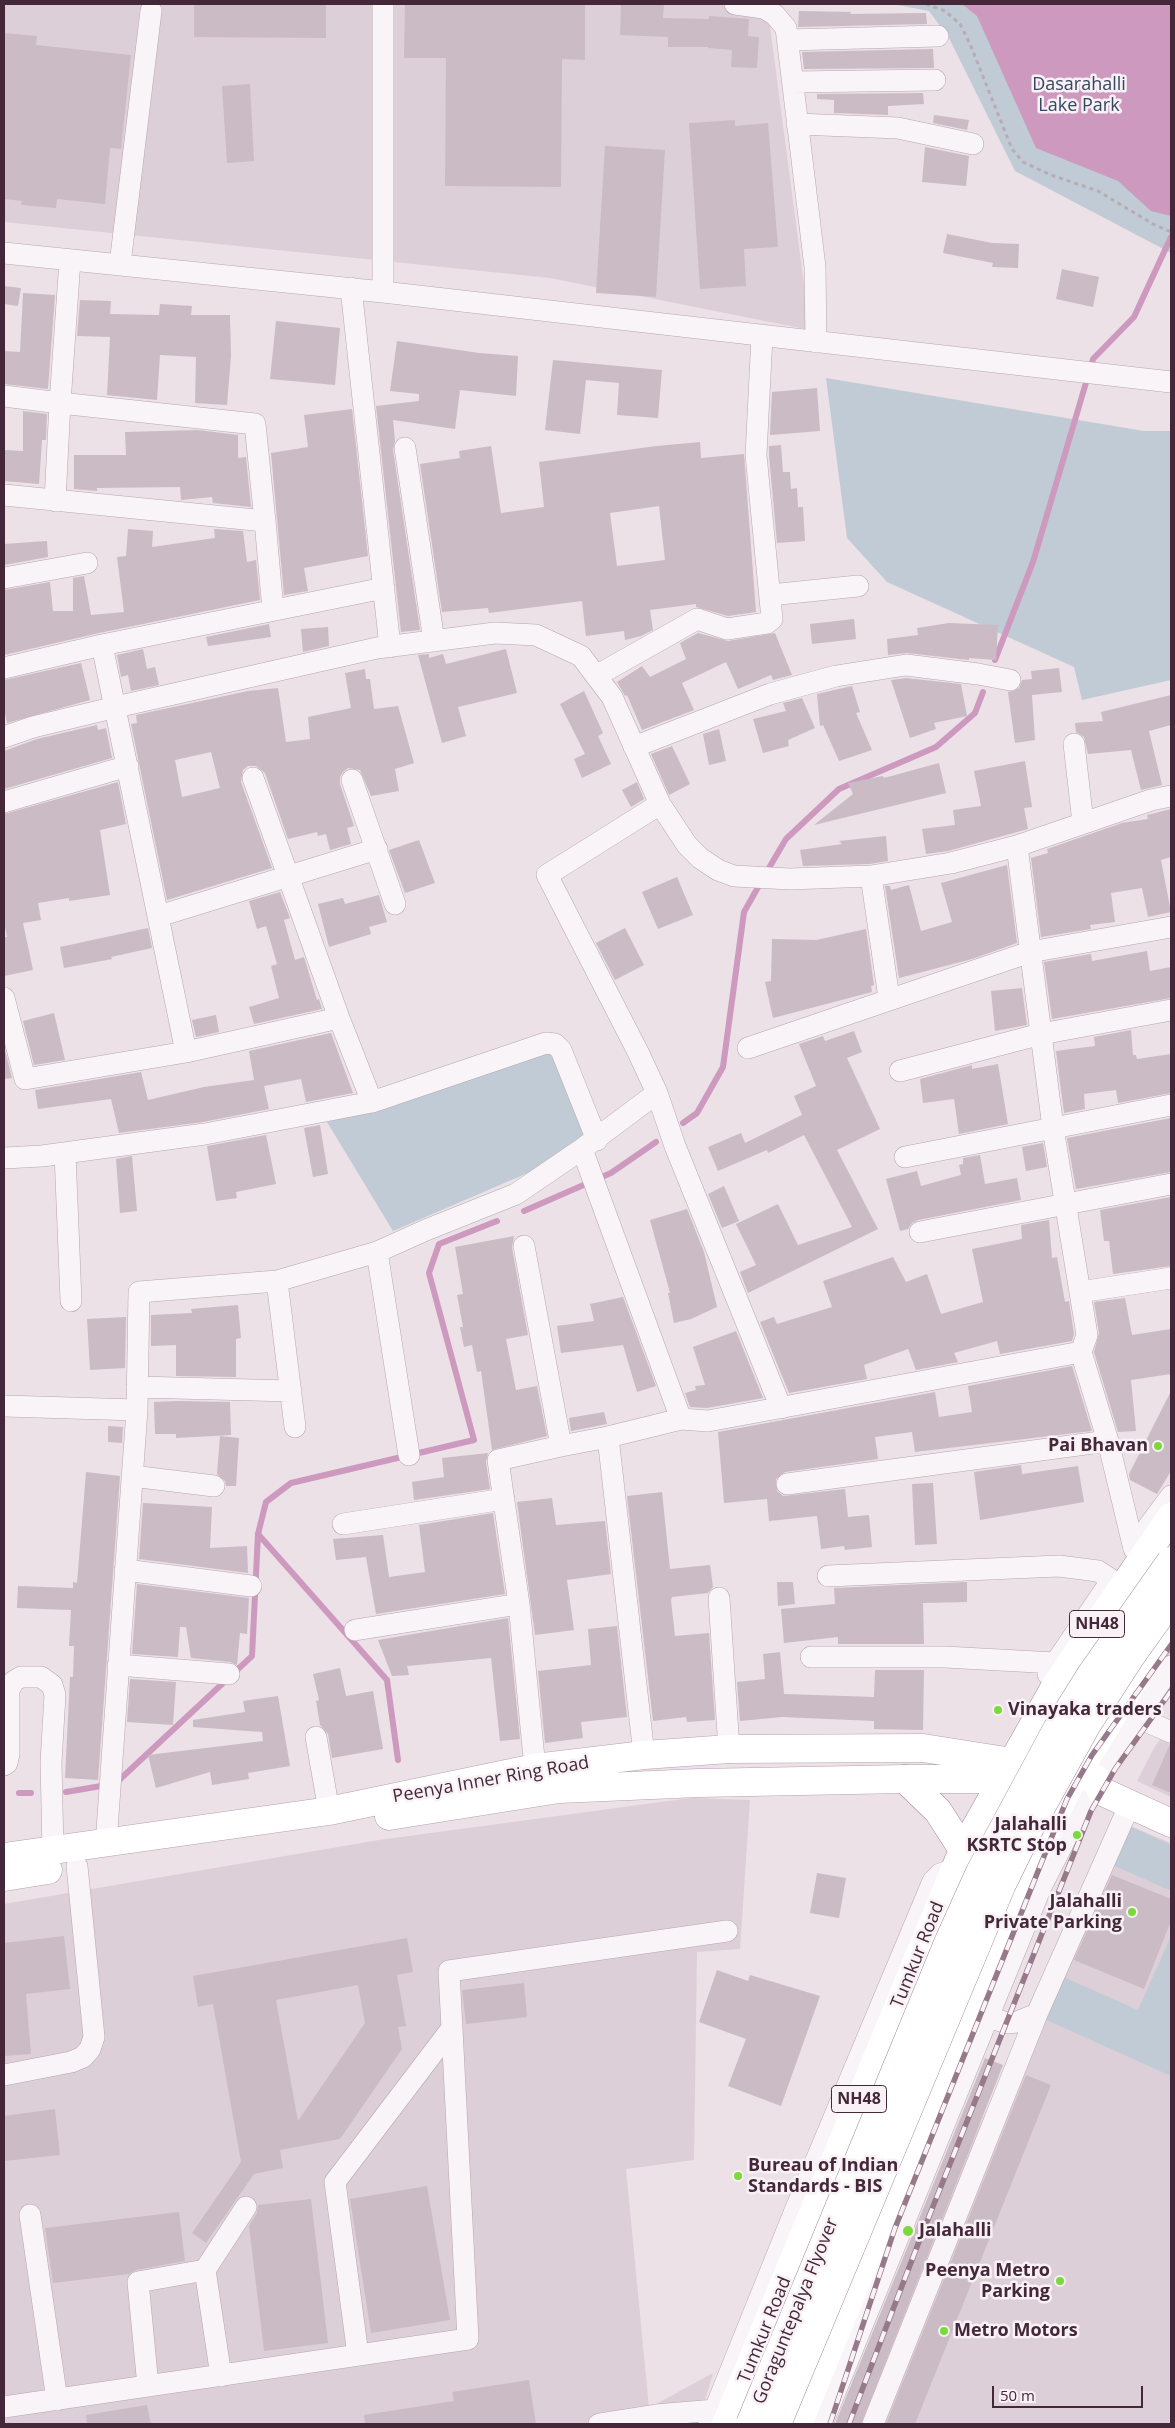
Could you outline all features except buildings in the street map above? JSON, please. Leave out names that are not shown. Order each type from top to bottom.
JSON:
[{"type":"main road","name":"Tumkur Road","points":[[716,2419],[959,1859],[1056,1685],[1171,1517]]},
{"type":"main road","name":"Goraguntepalya Flyover","points":[[750,2424],[944,1952],[980,1872],[1026,1782],[1057,1729],[1092,1673],[1171,1560]]},
{"type":"main road","name":"Goraguntepalya Flyover","points":[[777,2424],[1002,1884],[1028,1831],[1086,1726],[1131,1656],[1171,1600]]},
{"type":"main road","points":[[798,2424],[1021,1882],[1086,1785],[1145,1662],[1171,1626]]},
{"type":"main road","name":"Peenya Inner Ring Road","points":[[4,1857],[328,1811],[535,1768],[644,1756],[729,1749],[923,1748],[1007,1770]]},
{"type":"main road","name":"Peenya Inner Ring Road","points":[[4,1877],[559,1789],[699,1782],[905,1779],[1007,1770]]},
{"type":"main road","points":[[1007,1770],[1086,1785],[1171,1824]]},
{"type":"main road","points":[[905,1779],[938,1811],[959,1859]]},
{"type":"street","points":[[383,4],[383,292]]},
{"type":"street","points":[[736,4],[764,8],[775,15],[786,28],[816,267],[816,342]]},
{"type":"street","points":[[120,264],[151,11]]},
{"type":"street","points":[[788,40],[938,36]]},
{"type":"street","points":[[793,82],[935,80]]},
{"type":"street","points":[[797,124],[898,128],[973,144]]},
{"type":"street","points":[[4,253],[351,288],[1171,382]]},
{"type":"street","points":[[55,500],[70,260]]},
{"type":"street","points":[[351,288],[390,646]]},
{"type":"street","points":[[596,676],[697,619],[727,629],[767,623],[772,619],[756,455],[762,336]]},
{"type":"street","points":[[4,396],[255,424],[273,610]]},
{"type":"street","points":[[404,448],[434,641]]},
{"type":"street","points":[[4,495],[265,521]]},
{"type":"street","points":[[4,578],[87,563]]},
{"type":"street","points":[[770,594],[858,586]]},
{"type":"street","points":[[4,668],[102,645],[384,588]]},
{"type":"street","points":[[4,737],[33,727],[116,707],[390,646],[495,633],[536,634],[581,656],[612,697],[660,804],[687,845],[700,858],[718,870],[734,876],[763,878],[871,876],[951,863],[1016,846],[1151,800],[1171,796]]},
{"type":"street","points":[[102,645],[186,1052]]},
{"type":"street","points":[[634,747],[770,694],[836,676],[906,666],[978,674],[1010,680]]},
{"type":"street","points":[[1074,744],[1083,823]]},
{"type":"street","points":[[4,802],[128,766]]},
{"type":"street","points":[[253,778],[339,1018],[372,1102]]},
{"type":"street","points":[[352,780],[395,904]]},
{"type":"street","points":[[660,804],[547,874],[657,1093],[675,1146],[780,1408]]},
{"type":"street","points":[[1016,846],[1065,1205],[1087,1336],[1081,1352],[1108,1441],[1134,1549]]},
{"type":"street","points":[[159,916],[290,878],[377,849]]},
{"type":"street","points":[[871,876],[889,998]]},
{"type":"street","points":[[748,1048],[889,998],[1030,952],[1171,927]]},
{"type":"street","points":[[4,998],[25,1079],[186,1052],[339,1018]]},
{"type":"street","points":[[900,1071],[1041,1034],[1171,1010]]},
{"type":"street","points":[[4,1158],[65,1153],[205,1134],[372,1102],[546,1044],[555,1044],[561,1050],[590,1144],[595,1180],[681,1419]]},
{"type":"street","points":[[106,1844],[137,1410],[139,1292],[277,1281],[377,1252],[516,1194],[590,1144],[657,1093]]},
{"type":"street","points":[[906,1157],[1171,1105]]},
{"type":"street","points":[[65,1153],[71,1301]]},
{"type":"street","points":[[920,1232],[1171,1184]]},
{"type":"street","points":[[524,1246],[561,1446]]},
{"type":"street","points":[[377,1252],[409,1455]]},
{"type":"street","points":[[1080,1292],[1171,1278]]},
{"type":"street","points":[[277,1281],[295,1427]]},
{"type":"street","points":[[535,1768],[519,1604],[498,1460],[608,1437],[681,1419],[708,1421],[1081,1352]]},
{"type":"street","points":[[137,1387],[291,1391]]},
{"type":"street","points":[[4,1406],[137,1410]]},
{"type":"street","points":[[608,1437],[644,1756]]},
{"type":"street","points":[[787,1484],[1108,1441]]},
{"type":"street","points":[[132,1476],[214,1486]]},
{"type":"street","points":[[1028,1735],[1028,1717],[1038,1690],[1171,1496]]},
{"type":"street","points":[[343,1524],[504,1499]]},
{"type":"street","points":[[828,1576],[1059,1566],[1098,1571],[1112,1580]]},
{"type":"street","points":[[125,1570],[251,1586]]},
{"type":"street","points":[[719,1598],[729,1749]]},
{"type":"street","points":[[355,1630],[519,1604]]},
{"type":"street","points":[[810,1657],[944,1657],[1055,1663]]},
{"type":"street","points":[[118,1665],[229,1674]]},
{"type":"street","points":[[822,2424],[1041,1886],[1086,1785],[1171,1666]]},
{"type":"street","points":[[4,1765],[7,1763],[9,1754],[9,1690],[14,1680],[21,1677],[41,1677],[52,1685],[55,1695],[51,1762],[53,1851]]},
{"type":"street","points":[[1136,1717],[1171,1732]]},
{"type":"street","points":[[316,1737],[328,1811]]},
{"type":"street","points":[[872,2424],[1037,2014],[1130,1804]]},
{"type":"street","points":[[4,2075],[71,2062],[83,2057],[90,2049],[94,2037],[77,1866]]},
{"type":"street","points":[[4,2408],[468,2339],[449,1971],[727,1931]]},
{"type":"street","points":[[988,2016],[1007,2022],[1017,2022],[1037,2014]]},
{"type":"street","points":[[358,2355],[336,2182],[452,2028]]},
{"type":"street","points":[[221,2376],[206,2270],[246,2207]]},
{"type":"street","points":[[30,2215],[57,2400]]},
{"type":"street","points":[[148,2386],[138,2282],[206,2270]]},
{"type":"street","points":[[599,2424],[655,2420],[716,2419]]},
{"type":"path","points":[[926,4],[945,11],[960,24],[970,44],[1012,149],[1023,162],[1051,175],[1098,191],[1171,232]]},
{"type":"shaded area","points":[[4,4],[767,4],[810,330],[550,278],[4,222]]},
{"type":"shaded area","name":"Dasarahalli Lake Park","points":[[962,4],[1171,4],[1171,216],[1151,211],[1118,181],[1036,148],[977,16]]},
{"type":"shaded area","points":[[1171,1724],[1171,1797],[1137,1781],[1154,1748]]},
{"type":"shaded area","points":[[691,1798],[750,1800],[740,1949],[697,1952],[694,2160],[626,2169],[649,2408],[713,2373],[698,2424],[4,2424],[4,1904],[379,1840]]},
{"type":"shaded area","points":[[1123,1823],[1171,1843],[1171,2424],[838,2424]]},
{"type":"green space","name":"Dasarahalli Lake Park","points":[[892,4],[1171,4],[1171,253],[1015,171],[949,38],[929,11]]},
{"type":"green space","points":[[826,378],[1144,431],[1171,431],[1171,680],[1082,700],[1074,667],[887,582],[847,538]]},
{"type":"green space","points":[[564,1043],[602,1141],[393,1231],[327,1122],[377,1109]]},
{"type":"green space","points":[[1123,1823],[1171,1845],[1171,1891],[1106,1862]]},
{"type":"green space","points":[[1171,1936],[1171,2076],[1033,2014],[1052,1972],[1138,2010]]},
{"type":"waterway","points":[[995,660],[1033,562],[1093,359],[1134,317],[1171,237]]},
{"type":"waterway","points":[[766,873],[786,839],[839,789],[936,747],[975,713],[983,692]]},
{"type":"waterway","points":[[683,1123],[697,1113],[723,1067],[744,912],[761,882]]},
{"type":"waterway","points":[[524,1211],[611,1173],[656,1142]]},
{"type":"waterway","points":[[116,1783],[252,1656],[258,1534],[266,1502],[291,1483],[474,1440],[429,1273],[439,1244],[497,1221]]},
{"type":"waterway","points":[[258,1534],[387,1680],[398,1760]]},
{"type":"waterway","points":[[66,1792],[107,1785]]},
{"type":"waterway","points":[[19,1793],[31,1793]]},
{"type":"railway","points":[[830,2424],[895,2228],[1067,1799],[1092,1755],[1171,1645]]},
{"type":"railway","points":[[849,2424],[920,2239],[1091,1811],[1115,1769],[1171,1691]]},
{"type":"place","name":"Pai Bhavan","points":[[1158,1446]]},
{"type":"place","name":"Vinayaka traders","points":[[998,1710]]},
{"type":"place","name":"Jalahalli KSRTC Stop","points":[[1077,1835]]},
{"type":"place","name":"Jalahalli Private Parking","points":[[1132,1912]]},
{"type":"place","name":"Bureau of Indian Standards - BIS","points":[[738,2176]]},
{"type":"place","name":"Jalahalli","points":[[908,2231]]},
{"type":"place","name":"Peenya Metro Parking","points":[[1060,2281]]},
{"type":"place","name":"Metro Motors","points":[[944,2331]]}]
